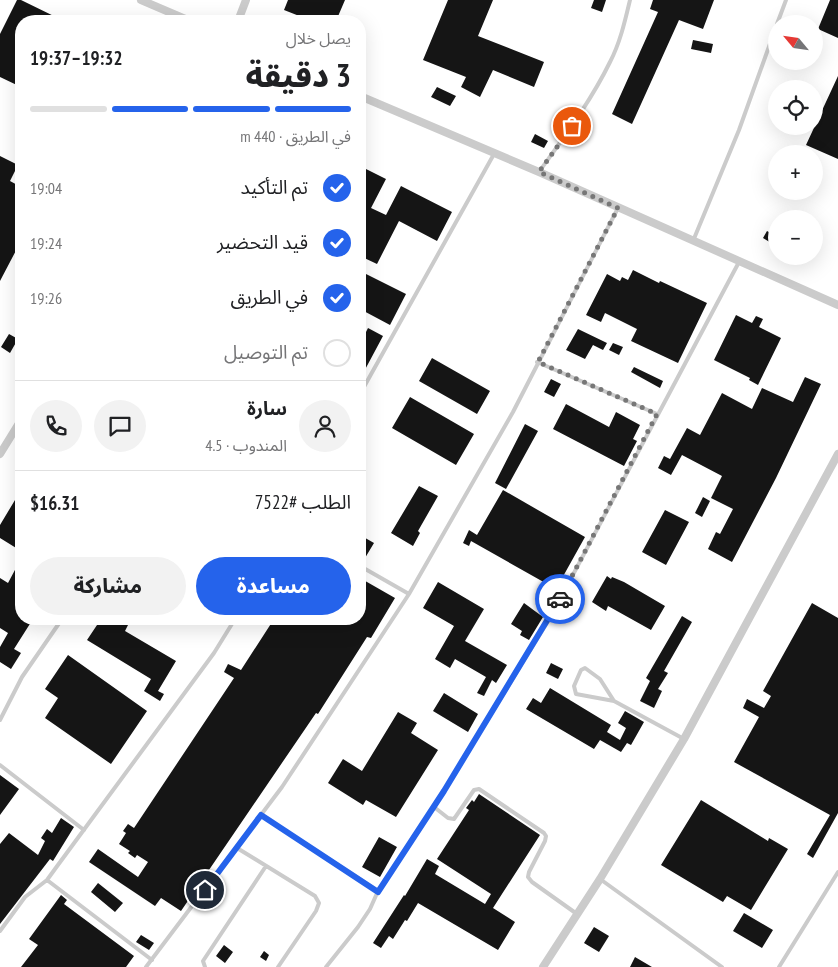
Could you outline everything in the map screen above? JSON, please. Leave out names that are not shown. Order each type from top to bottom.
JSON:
[{"type":"street","points":[[141,0],[176,15]]},
{"type":"street","points":[[240,15],[246,0]]},
{"type":"street","points":[[366,99],[539,172],[838,305]]},
{"type":"street","points":[[0,454],[15,430]]},
{"type":"street","points":[[543,967],[600,879],[684,739],[838,454]]},
{"type":"lane","points":[[539,172],[572,126],[611,61],[630,0]]},
{"type":"lane","points":[[781,15],[786,0]]},
{"type":"lane","points":[[693,241],[739,130],[768,50]]},
{"type":"lane","points":[[366,383],[494,154]]},
{"type":"lane","points":[[146,967],[282,787],[409,594],[512,412],[618,208]]},
{"type":"lane","points":[[326,967],[370,909],[378,892],[434,807],[550,618],[740,260]]},
{"type":"lane","points":[[538,362],[657,414]]},
{"type":"lane","points":[[366,569],[409,594]]},
{"type":"lane","points":[[0,720],[22,677],[58,625]]},
{"type":"lane","points":[[0,931],[25,897],[46,880],[84,830],[214,653],[231,625]]},
{"type":"lane","points":[[614,702],[600,679],[586,668],[581,670],[574,686],[576,694],[614,702],[684,739]]},
{"type":"lane","points":[[0,765],[84,830]]},
{"type":"lane","points":[[434,807],[448,818],[454,818],[474,790],[478,789],[544,834],[546,836],[545,841],[528,877],[532,882],[577,914]]},
{"type":"lane","points":[[261,815],[378,892]]},
{"type":"lane","points":[[237,848],[315,896],[319,903],[316,912],[278,967]]},
{"type":"lane","points":[[205,967],[203,961],[266,866]]},
{"type":"lane","points":[[779,967],[838,872]]},
{"type":"lane","points":[[600,879],[721,967]]},
{"type":"lane","points":[[46,880],[152,960]]},
{"type":"building","points":[[17,0],[21,0],[52,15],[15,15],[15,84],[0,77],[0,34]]},
{"type":"building","points":[[288,0],[345,0],[339,15],[297,15],[284,10]]},
{"type":"building","points":[[448,0],[493,0],[478,36],[544,62],[534,87],[493,70],[480,97],[461,87],[466,77],[423,60]]},
{"type":"building","points":[[594,0],[606,0],[602,12],[591,8]]},
{"type":"building","points":[[653,0],[714,0],[703,29],[679,20],[632,124],[612,114],[658,12],[650,9]]},
{"type":"building","points":[[830,0],[838,0],[838,38],[823,31],[823,17]]},
{"type":"building","points":[[693,40],[713,44],[711,53],[691,49]]},
{"type":"building","points":[[838,76],[838,159],[823,152],[823,145],[806,145],[811,135],[823,135],[823,108]]},
{"type":"building","points":[[437,87],[456,96],[450,106],[431,97]]},
{"type":"building","points":[[535,134],[548,141],[544,148],[531,142]]},
{"type":"building","points":[[0,156],[15,164],[15,171],[10,181],[15,184],[15,252],[0,281]]},
{"type":"building","points":[[366,169],[386,179],[371,208],[386,215],[401,186],[452,212],[437,241],[399,221],[377,264],[366,259]]},
{"type":"building","points":[[767,231],[768,232],[768,241],[763,238]]},
{"type":"building","points":[[633,270],[707,303],[678,363],[631,341],[637,329],[605,313],[601,322],[586,315],[607,274],[620,281],[622,277],[628,280]]},
{"type":"building","points":[[366,274],[406,294],[390,325],[366,312]]},
{"type":"building","points":[[736,315],[752,323],[756,316],[763,319],[759,327],[781,338],[758,385],[749,380],[750,378],[714,360]]},
{"type":"building","points":[[368,328],[383,336],[366,368],[366,332]]},
{"type":"building","points":[[578,329],[607,343],[603,350],[593,345],[585,359],[566,350]]},
{"type":"building","points":[[9,334],[15,337],[15,344],[10,353],[1,347]]},
{"type":"building","points":[[613,343],[623,347],[619,355],[609,350]]},
{"type":"building","points":[[432,358],[490,391],[477,414],[419,381]]},
{"type":"building","points":[[634,367],[663,381],[660,388],[631,372]]},
{"type":"building","points":[[805,377],[821,384],[776,478],[732,562],[708,549],[716,532],[720,534],[733,509],[711,498],[722,476],[682,455],[671,475],[658,468],[664,456],[670,459],[687,428],[700,435],[722,393],[752,409],[762,388],[793,402]]},
{"type":"building","points":[[551,379],[561,384],[554,397],[544,392]]},
{"type":"building","points":[[410,397],[474,434],[456,465],[392,428]]},
{"type":"building","points":[[566,404],[609,427],[616,412],[640,425],[633,439],[637,441],[624,466],[553,429]]},
{"type":"building","points":[[525,424],[538,431],[506,489],[495,483]]},
{"type":"building","points":[[419,486],[438,496],[418,531],[420,533],[413,546],[391,533]]},
{"type":"building","points":[[503,490],[585,537],[556,589],[471,541],[469,546],[463,543],[469,530],[477,535]]},
{"type":"building","points":[[703,497],[710,501],[702,517],[695,513]]},
{"type":"building","points":[[15,500],[15,547],[0,538],[0,525]]},
{"type":"building","points":[[665,510],[689,522],[666,565],[642,552]]},
{"type":"building","points":[[366,538],[374,543],[366,556]]},
{"type":"building","points":[[15,570],[15,625],[29,625],[14,649],[21,653],[11,669],[0,662],[0,647],[8,633],[0,628],[0,578],[8,583]]},
{"type":"building","points":[[607,576],[624,582],[665,606],[651,630],[608,606],[606,611],[592,602]]},
{"type":"building","points":[[366,581],[395,598],[371,638],[367,637],[318,714],[316,713],[181,911],[161,898],[155,906],[89,862],[98,849],[138,877],[148,862],[137,855],[135,858],[128,853],[130,851],[119,844],[126,833],[123,831],[128,824],[134,828],[234,678],[224,672],[228,664],[241,670],[270,625],[366,625]]},
{"type":"building","points":[[438,582],[484,609],[465,641],[507,665],[496,683],[492,680],[484,696],[477,693],[486,677],[455,659],[450,668],[435,659],[454,626],[423,608]]},
{"type":"building","points":[[524,603],[543,617],[529,640],[520,635],[522,631],[511,624]]},
{"type":"building","points":[[812,603],[838,618],[838,813],[813,858],[807,854],[830,815],[734,762],[759,717],[743,708],[747,699],[764,708],[771,696],[763,691]]},
{"type":"building","points":[[682,616],[692,622],[664,671],[668,673],[658,689],[662,691],[654,708],[640,701],[650,681],[646,678]]},
{"type":"building","points":[[97,625],[128,625],[125,631],[176,661],[158,691],[164,694],[160,701],[144,691],[151,679],[87,640]]},
{"type":"building","points":[[68,655],[147,711],[111,764],[45,718],[58,698],[45,689]]},
{"type":"building","points":[[551,663],[563,669],[558,679],[546,673]]},
{"type":"building","points":[[550,688],[611,725],[607,732],[620,740],[626,728],[618,723],[625,711],[644,722],[631,745],[627,743],[621,752],[600,740],[594,749],[526,709],[533,698],[541,703]]},
{"type":"building","points":[[444,693],[478,714],[468,732],[433,711]]},
{"type":"building","points":[[398,712],[417,723],[411,733],[438,750],[396,817],[366,800],[363,805],[328,783],[343,759],[362,771]]},
{"type":"building","points":[[0,775],[19,789],[0,815]]},
{"type":"building","points":[[479,794],[540,835],[493,908],[515,922],[498,950],[418,903],[393,939],[389,936],[381,948],[373,943],[405,896],[427,859],[439,866],[435,874],[485,904],[491,894],[437,859],[469,810],[466,808],[472,800],[474,802]]},
{"type":"building","points":[[701,800],[768,841],[769,838],[788,849],[751,910],[727,896],[723,902],[661,865]]},
{"type":"building","points":[[61,818],[74,827],[53,861],[50,859],[0,924],[0,844],[9,833],[38,855],[45,841],[41,838],[47,829],[52,833]]},
{"type":"building","points":[[379,837],[397,847],[380,877],[362,867]]},
{"type":"building","points":[[98,883],[123,903],[115,912],[91,892]]},
{"type":"building","points":[[61,895],[67,900],[64,904],[134,956],[126,967],[21,967],[38,945],[29,939]]},
{"type":"building","points":[[744,913],[773,930],[762,948],[733,931]]},
{"type":"building","points":[[594,927],[609,936],[599,952],[584,943]]},
{"type":"building","points":[[141,935],[154,943],[149,950],[136,942]]},
{"type":"building","points":[[224,945],[233,952],[225,963],[216,956]]},
{"type":"building","points":[[264,951],[269,955],[266,961],[260,957]]},
{"type":"building","points":[[635,957],[652,967],[630,967]]},
{"type":"way so far","points":[[560,599],[657,414],[538,362],[618,208],[539,172],[572,126]]},
{"type":"route","points":[[205,890],[261,815],[378,892],[444,791],[560,599]]}]
